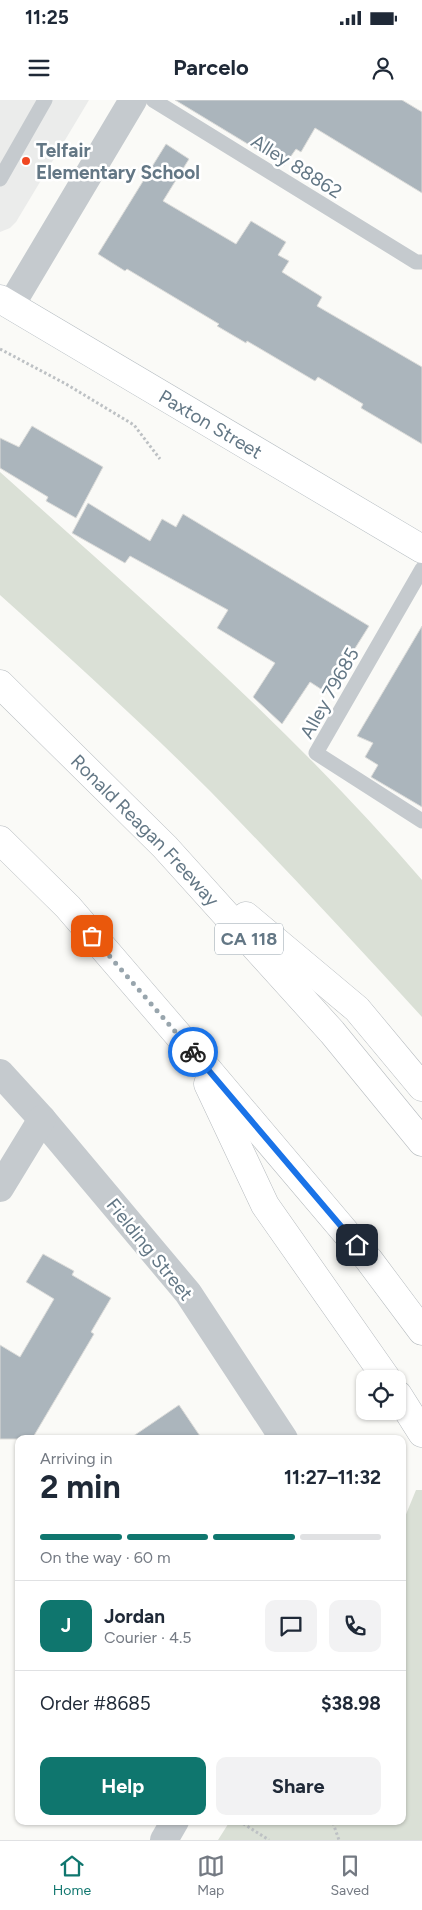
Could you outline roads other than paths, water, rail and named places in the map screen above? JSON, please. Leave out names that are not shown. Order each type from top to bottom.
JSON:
[{"type":"main road","name":"Paxton Street","points":[[5,302],[422,549]]},
{"type":"main road","name":"Ronald Reagan Freeway","points":[[0,684],[165,847],[332,1032],[422,1142]]},
{"type":"main road","points":[[0,840],[68,907],[192,1051],[369,1260],[422,1331]]},
{"type":"main road","points":[[165,847],[357,1010],[422,1087]]},
{"type":"main road","points":[[192,1051],[265,1205],[381,1370]]},
{"type":"main road","points":[[406,1408],[422,1433]]},
{"type":"street","points":[[5,302],[133,100]]},
{"type":"street","name":"Fielding Street","points":[[0,1073],[42,1119],[188,1293],[281,1435]]},
{"type":"street","points":[[0,1188],[42,1119]]},
{"type":"street","points":[[164,1840],[173,1825]]},
{"type":"lane","points":[[0,179],[45,100]]},
{"type":"lane","name":"Alley 88862","points":[[153,100],[416,262],[422,262]]},
{"type":"lane","name":"Alley 79685","points":[[422,569],[316,753],[422,821]]},
{"type":"place","name":"Telfair Elementary School","points":[[26,161]]}]
